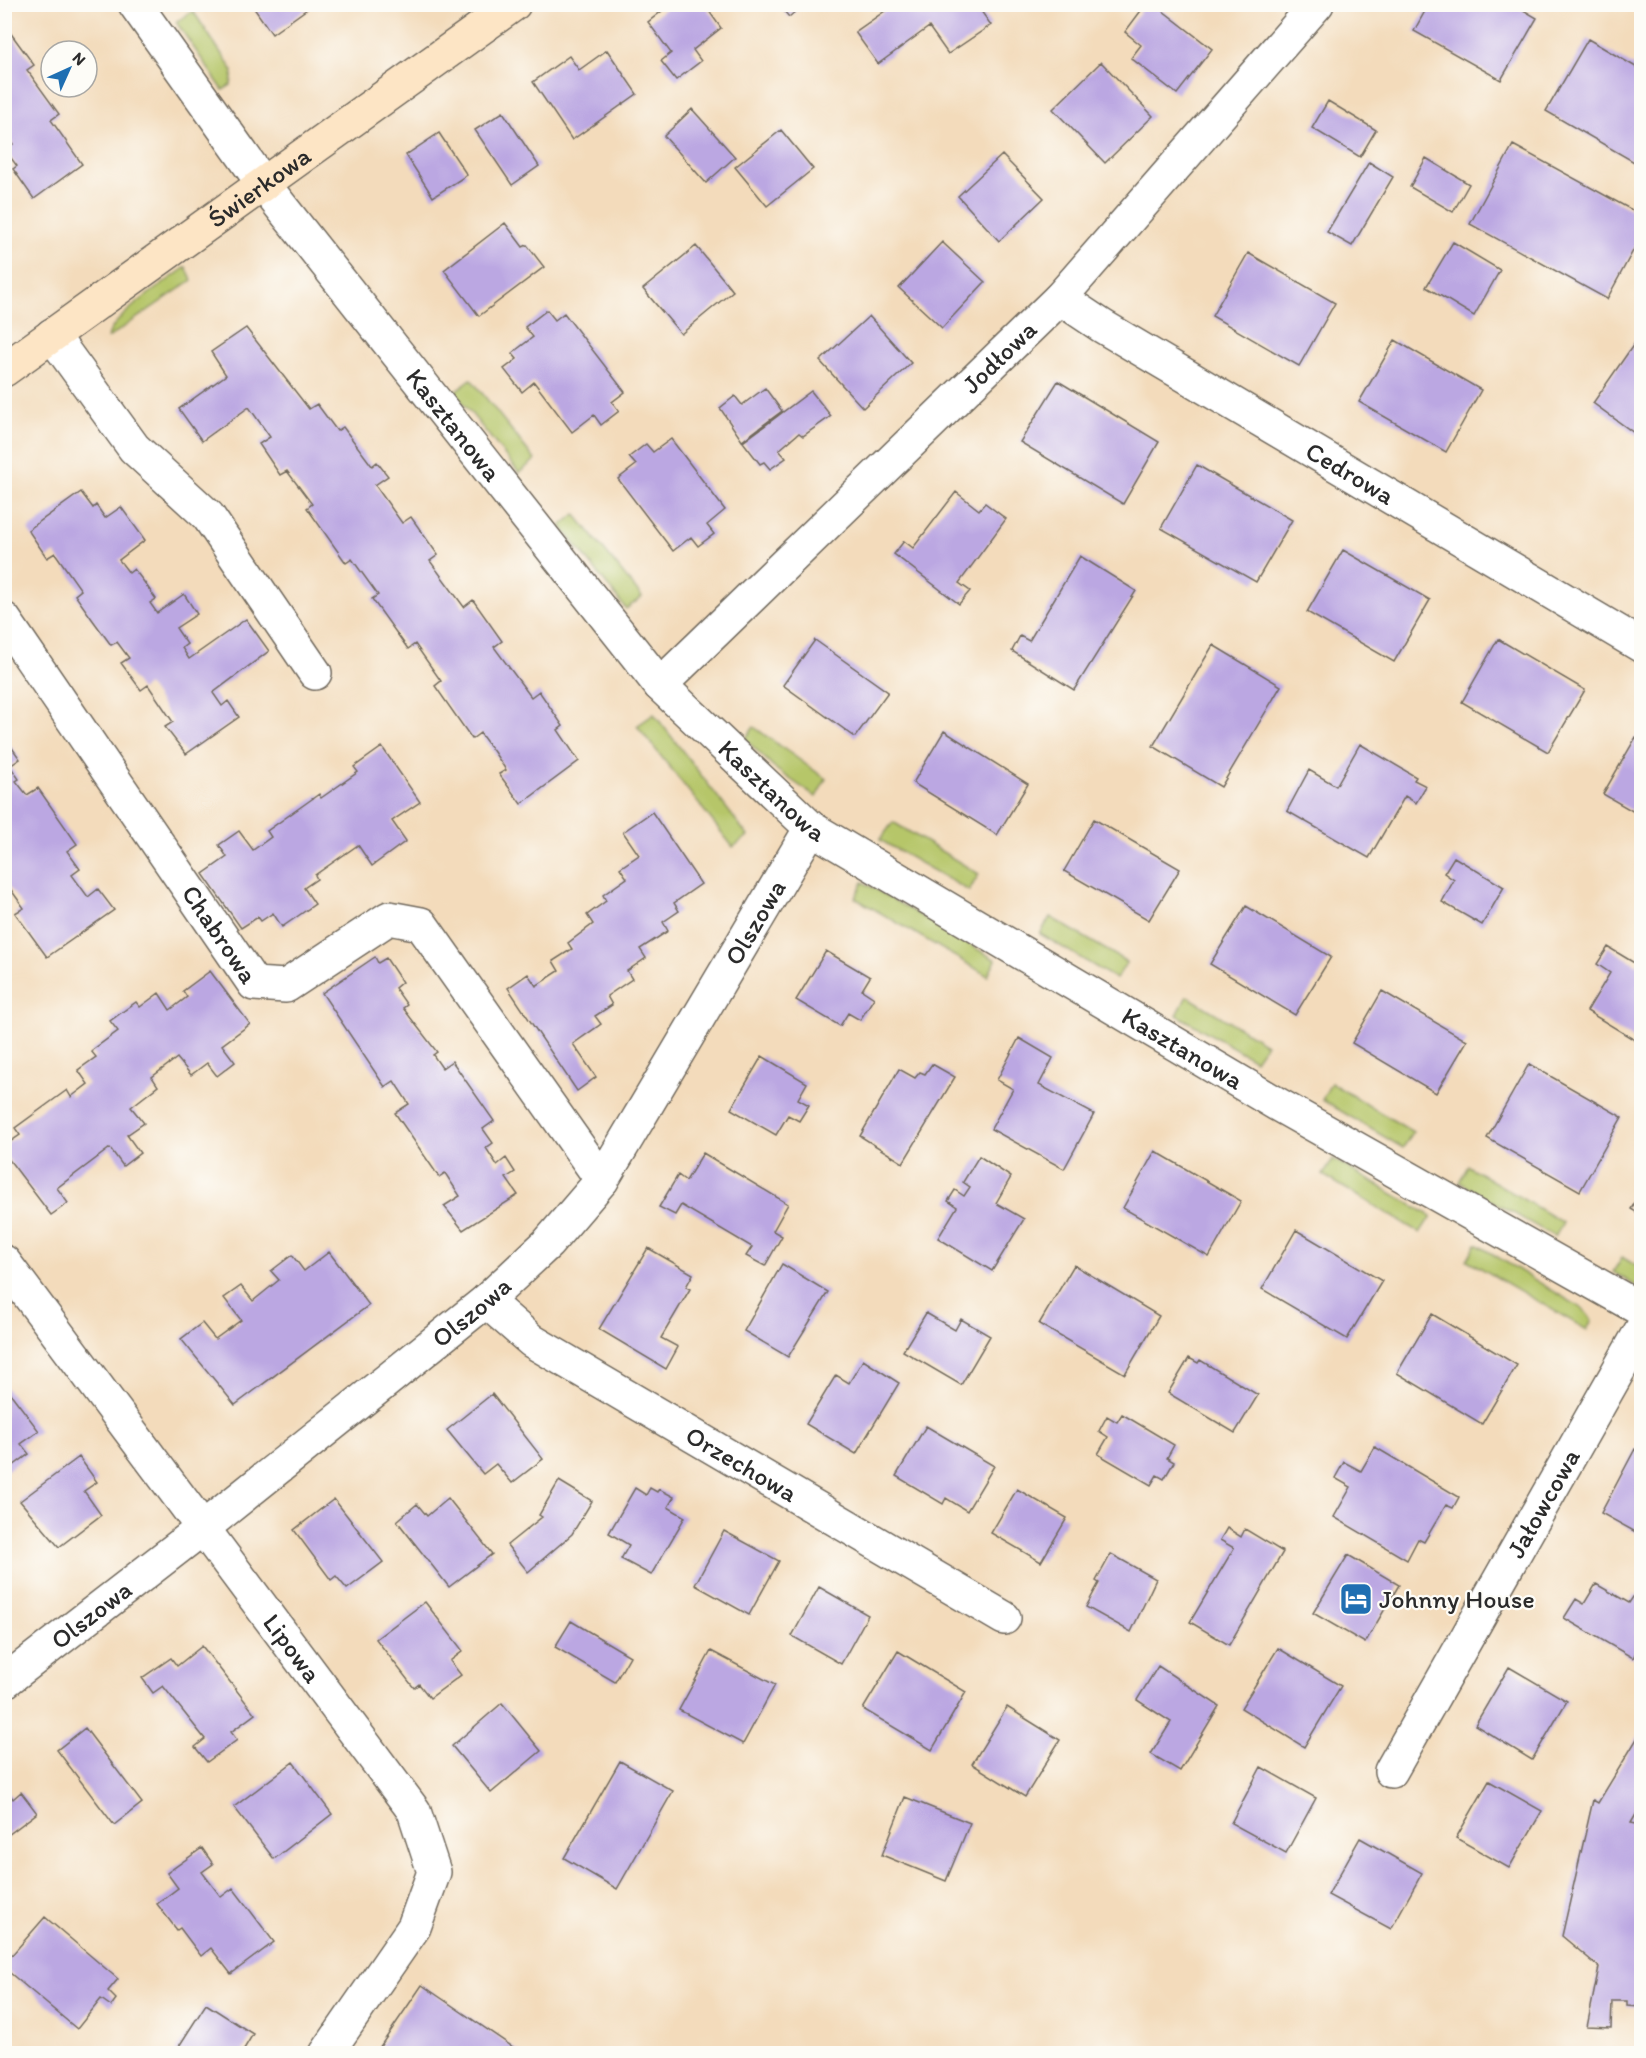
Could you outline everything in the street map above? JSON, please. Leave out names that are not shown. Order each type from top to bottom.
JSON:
[{"type":"street","name":"Kasztanowa","points":[[135,4],[264,185],[660,685],[811,828],[1277,1104],[1641,1311]]},
{"type":"street","name":"Świerkowa","points":[[4,370],[514,4]]},
{"type":"street","name":"Jodłowa","points":[[660,685],[1060,298],[1317,4]]},
{"type":"street","name":"Cedrowa","points":[[1060,298],[1102,326],[1641,646]]},
{"type":"street","points":[[52,335],[134,448],[208,516],[315,673]]},
{"type":"street","name":"Chabrowa","points":[[4,619],[254,984],[286,986],[389,918],[421,924],[602,1180]]},
{"type":"street","name":"Olszowa","points":[[4,1682],[203,1528],[486,1301],[548,1243],[602,1180],[811,828]]},
{"type":"street","name":"Lipowa","points":[[4,1262],[414,1811],[434,1872],[414,1927],[326,2054]]},
{"type":"street","name":"Orzechowa","points":[[486,1301],[532,1341],[1004,1618]]},
{"type":"street","name":"Jałowcowa","points":[[1391,1771],[1641,1329]]},
{"type":"green space","points":[[193,11],[233,71],[231,85],[223,90],[176,22]]},
{"type":"green space","points":[[186,267],[192,280],[108,338],[118,320]]},
{"type":"green space","points":[[471,379],[535,460],[519,473],[454,392]]},
{"type":"green space","points":[[575,514],[642,597],[626,609],[561,526]]},
{"type":"green space","points":[[654,714],[748,836],[733,847],[637,726]]},
{"type":"green space","points":[[754,727],[826,779],[816,797],[777,770],[745,739]]},
{"type":"green space","points":[[893,822],[979,874],[969,891],[880,840]]},
{"type":"green space","points":[[863,882],[996,960],[988,976],[855,898]]},
{"type":"green space","points":[[1050,917],[1127,962],[1116,979],[1040,934]]},
{"type":"green space","points":[[1187,996],[1266,1044],[1255,1060],[1177,1015]]},
{"type":"green space","points":[[1331,1083],[1413,1132],[1403,1148],[1322,1100]]},
{"type":"green space","points":[[1333,1159],[1431,1216],[1420,1233],[1323,1175]]},
{"type":"green space","points":[[1468,1166],[1563,1223],[1555,1237],[1459,1182]]},
{"type":"green space","points":[[1476,1244],[1583,1309],[1592,1320],[1587,1330],[1467,1260]]},
{"type":"green space","points":[[1622,1257],[1641,1269],[1641,1289],[1613,1272]]},
{"type":"building","points":[[251,4],[314,4],[272,34]]},
{"type":"building","points":[[671,4],[704,4],[721,28],[693,50],[701,61],[676,80],[661,61],[671,53],[648,22]]},
{"type":"building","points":[[778,4],[804,4],[789,17]]},
{"type":"building","points":[[895,4],[976,4],[991,25],[948,54],[929,27],[878,64],[855,32]]},
{"type":"building","points":[[1146,4],[1154,4],[1212,49],[1177,94],[1131,58],[1141,45],[1125,32]]},
{"type":"building","points":[[1429,4],[1513,4],[1537,18],[1501,80],[1414,31]]},
{"type":"building","points":[[4,24],[34,65],[27,70],[39,86],[39,99],[48,99],[59,114],[51,120],[82,164],[34,199],[13,169],[17,166],[5,150],[13,144],[4,133]]},
{"type":"building","points":[[1588,39],[1641,70],[1641,166],[1546,111]]},
{"type":"building","points":[[607,50],[637,94],[572,140],[533,82],[569,56],[579,70]]},
{"type":"building","points":[[1101,62],[1153,116],[1105,163],[1053,109]]},
{"type":"building","points":[[1328,101],[1376,130],[1360,157],[1312,128]]},
{"type":"building","points":[[692,109],[735,157],[706,183],[664,136]]},
{"type":"building","points":[[503,112],[539,166],[512,185],[475,130]]},
{"type":"building","points":[[781,130],[813,169],[767,206],[735,167]]},
{"type":"building","points":[[439,133],[467,175],[433,197],[406,155]]},
{"type":"building","points":[[1513,145],[1641,215],[1641,236],[1607,299],[1470,224]]},
{"type":"building","points":[[1002,155],[1044,198],[999,241],[958,196]]},
{"type":"building","points":[[1426,158],[1469,184],[1453,212],[1410,187]]},
{"type":"building","points":[[1369,162],[1393,177],[1352,246],[1327,232]]},
{"type":"building","points":[[505,223],[523,247],[527,245],[544,267],[479,316],[444,270]]},
{"type":"building","points":[[942,242],[985,282],[942,328],[899,288]]},
{"type":"building","points":[[1453,242],[1500,270],[1474,316],[1426,287]]},
{"type":"building","points":[[696,246],[733,291],[681,334],[643,289]]},
{"type":"building","points":[[1248,253],[1335,303],[1299,366],[1212,316]]},
{"type":"building","points":[[547,310],[555,320],[564,313],[625,392],[612,402],[619,411],[601,425],[594,415],[572,432],[534,382],[522,392],[504,369],[517,359],[512,353],[533,337],[525,327]]},
{"type":"building","points":[[869,316],[911,363],[863,408],[820,361]]},
{"type":"building","points":[[246,328],[309,409],[317,404],[337,431],[343,427],[372,466],[377,462],[388,476],[375,485],[402,523],[411,517],[438,555],[430,561],[464,607],[473,600],[502,641],[494,647],[531,697],[539,691],[563,726],[558,730],[579,761],[521,804],[499,774],[506,770],[494,752],[480,733],[472,739],[435,686],[441,681],[415,644],[408,649],[372,599],[378,595],[352,559],[346,563],[307,508],[312,504],[287,471],[280,475],[259,444],[270,437],[249,407],[202,441],[179,409],[226,375],[211,352]]},
{"type":"building","points":[[1641,334],[1641,438],[1593,403]]},
{"type":"building","points":[[1395,340],[1481,390],[1446,452],[1359,402]]},
{"type":"building","points":[[1058,381],[1159,442],[1123,504],[1020,442]]},
{"type":"building","points":[[765,388],[782,411],[742,441],[720,408],[735,396],[742,405]]},
{"type":"building","points":[[811,391],[831,416],[803,436],[799,433],[779,450],[786,458],[770,469],[764,462],[760,464],[743,442]]},
{"type":"building","points":[[671,439],[725,510],[707,525],[714,534],[698,546],[691,537],[673,551],[618,479],[636,465],[629,457],[646,444],[653,452]]},
{"type":"building","points":[[1197,465],[1292,520],[1256,582],[1161,528]]},
{"type":"building","points":[[81,492],[93,508],[96,505],[105,518],[121,507],[145,540],[119,560],[129,573],[134,569],[144,582],[156,599],[150,603],[157,613],[184,594],[197,614],[176,628],[187,644],[182,648],[189,659],[246,619],[269,651],[213,693],[222,706],[228,701],[239,717],[186,754],[165,727],[173,722],[148,685],[141,690],[121,663],[129,658],[117,642],[111,645],[75,595],[81,590],[55,553],[47,558],[28,530]]},
{"type":"building","points":[[956,492],[979,510],[985,503],[1006,519],[959,583],[970,591],[959,604],[894,554],[904,541],[913,548]]},
{"type":"building","points":[[1343,550],[1430,600],[1394,662],[1307,612]]},
{"type":"building","points":[[1080,556],[1136,591],[1074,690],[1012,651],[1020,636],[1029,641]]},
{"type":"building","points":[[1498,639],[1585,690],[1548,752],[1462,702]]},
{"type":"building","points":[[815,640],[888,692],[855,737],[783,685]]},
{"type":"building","points":[[1213,645],[1281,686],[1221,787],[1153,746]]},
{"type":"building","points":[[944,731],[1028,784],[997,835],[913,783]]},
{"type":"building","points":[[1636,737],[1641,740],[1641,816],[1603,794]]},
{"type":"building","points":[[1360,744],[1416,777],[1414,780],[1426,786],[1416,803],[1405,796],[1369,858],[1287,811],[1309,770],[1336,786]]},
{"type":"building","points":[[10,745],[20,759],[10,766],[19,779],[16,781],[27,795],[38,788],[77,844],[67,851],[80,869],[72,875],[88,897],[98,889],[114,910],[47,957],[15,913],[24,908],[4,880],[4,748]]},
{"type":"building","points":[[382,747],[420,802],[392,821],[406,841],[372,866],[358,845],[315,875],[317,879],[304,888],[315,904],[282,927],[273,913],[261,921],[258,917],[241,928],[203,874],[227,857],[219,845],[239,831],[253,850],[271,837],[267,831],[319,794],[321,798],[358,772],[354,767]]},
{"type":"building","points":[[652,812],[701,884],[674,903],[679,911],[663,922],[668,931],[640,949],[646,958],[627,971],[632,979],[607,996],[612,1005],[595,1016],[601,1024],[573,1044],[596,1077],[577,1091],[508,988],[528,974],[536,986],[559,971],[553,961],[572,949],[568,943],[593,924],[587,915],[606,901],[603,895],[627,878],[620,868],[639,855],[623,832]]},
{"type":"building","points":[[1094,819],[1180,869],[1149,920],[1064,871]]},
{"type":"building","points":[[1454,857],[1504,887],[1482,925],[1442,902],[1454,880],[1444,873]]},
{"type":"building","points":[[1246,906],[1331,957],[1295,1015],[1210,964]]},
{"type":"building","points":[[1608,947],[1641,967],[1641,1044],[1587,1011],[1610,973],[1597,964]]},
{"type":"building","points":[[826,951],[870,977],[862,990],[874,998],[860,1020],[848,1013],[840,1026],[796,1000]]},
{"type":"building","points":[[375,957],[378,963],[386,958],[402,982],[395,988],[407,1005],[403,1008],[437,1052],[433,1055],[442,1068],[452,1061],[494,1121],[483,1129],[493,1143],[486,1148],[497,1165],[506,1158],[515,1172],[506,1178],[518,1195],[463,1230],[444,1206],[460,1196],[445,1173],[439,1177],[395,1113],[409,1104],[394,1081],[385,1087],[322,993]]},
{"type":"building","points":[[210,971],[250,1024],[222,1045],[235,1062],[217,1076],[207,1063],[191,1075],[177,1058],[152,1077],[158,1086],[131,1107],[144,1123],[127,1135],[140,1153],[123,1166],[110,1148],[57,1188],[68,1203],[51,1215],[4,1153],[4,1146],[20,1135],[15,1128],[67,1090],[71,1097],[88,1084],[78,1070],[96,1057],[91,1051],[118,1031],[110,1021],[136,1002],[140,1007],[159,993],[170,1010],[187,997],[183,991]]},
{"type":"building","points":[[1382,991],[1467,1041],[1436,1093],[1352,1043]]},
{"type":"building","points":[[1019,1038],[1053,1058],[1039,1085],[1094,1114],[1064,1169],[991,1129],[1013,1089],[997,1080]]},
{"type":"building","points":[[762,1056],[807,1083],[798,1099],[809,1105],[799,1121],[788,1115],[776,1135],[731,1109]]},
{"type":"building","points":[[932,1064],[955,1077],[903,1163],[860,1136],[899,1069],[915,1078],[920,1072],[925,1074]]},
{"type":"building","points":[[1529,1064],[1622,1117],[1580,1191],[1487,1138]]},
{"type":"building","points":[[1155,1151],[1241,1201],[1209,1257],[1123,1208]]},
{"type":"building","points":[[703,1153],[788,1204],[773,1231],[782,1236],[765,1266],[746,1256],[752,1247],[681,1205],[675,1215],[659,1207],[678,1175],[686,1181]]},
{"type":"building","points":[[979,1156],[1011,1177],[996,1203],[1024,1219],[992,1271],[938,1238],[957,1207],[948,1201],[955,1190],[964,1196],[970,1187],[963,1182]]},
{"type":"building","points":[[1641,1192],[1641,1215],[1631,1209]]},
{"type":"building","points":[[1296,1230],[1382,1281],[1347,1339],[1262,1289]]},
{"type":"building","points":[[648,1248],[693,1274],[686,1287],[690,1289],[661,1338],[678,1347],[666,1369],[599,1329]]},
{"type":"building","points":[[329,1252],[369,1305],[235,1405],[181,1339],[202,1323],[215,1339],[241,1320],[224,1298],[241,1286],[253,1301],[279,1280],[271,1271],[292,1255],[304,1271]]},
{"type":"building","points":[[782,1264],[828,1292],[788,1357],[744,1331]]},
{"type":"building","points":[[1074,1265],[1159,1316],[1125,1374],[1039,1324]]},
{"type":"building","points":[[926,1313],[955,1330],[961,1319],[990,1336],[961,1385],[903,1351]]},
{"type":"building","points":[[1432,1314],[1517,1365],[1482,1424],[1397,1373]]},
{"type":"building","points":[[1189,1358],[1198,1363],[1200,1360],[1258,1395],[1235,1433],[1168,1393]]},
{"type":"building","points":[[863,1360],[899,1383],[856,1454],[806,1424],[836,1375],[849,1383]]},
{"type":"building","points":[[4,1385],[39,1431],[21,1444],[29,1454],[6,1471]]},
{"type":"building","points":[[492,1394],[543,1459],[512,1483],[496,1464],[483,1474],[447,1430]]},
{"type":"building","points":[[1122,1414],[1174,1445],[1167,1458],[1174,1462],[1164,1479],[1157,1475],[1151,1485],[1098,1454],[1108,1437],[1099,1431],[1107,1416],[1117,1422]]},
{"type":"building","points":[[926,1426],[994,1466],[967,1511],[946,1498],[943,1504],[896,1476]]},
{"type":"building","points":[[1375,1447],[1459,1497],[1453,1508],[1446,1505],[1424,1542],[1418,1539],[1407,1560],[1334,1517],[1351,1487],[1335,1478],[1344,1462],[1361,1471]]},
{"type":"building","points":[[1635,1449],[1641,1452],[1641,1535],[1601,1513]]},
{"type":"building","points":[[79,1457],[97,1482],[84,1491],[101,1515],[59,1547],[20,1501]]},
{"type":"building","points":[[559,1481],[592,1501],[572,1534],[528,1572],[507,1545],[542,1517],[539,1515]]},
{"type":"building","points":[[635,1488],[646,1495],[650,1488],[657,1492],[659,1489],[674,1497],[668,1507],[685,1517],[651,1575],[621,1559],[629,1545],[609,1533]]},
{"type":"building","points":[[1017,1489],[1067,1518],[1041,1562],[991,1533]]},
{"type":"building","points":[[448,1498],[492,1554],[449,1587],[397,1521],[417,1504],[427,1516]]},
{"type":"building","points":[[334,1499],[383,1562],[347,1589],[336,1576],[331,1580],[294,1530]]},
{"type":"building","points":[[1227,1528],[1241,1537],[1245,1529],[1283,1552],[1229,1645],[1190,1622],[1234,1548],[1220,1540]]},
{"type":"building","points":[[724,1531],[779,1561],[749,1615],[695,1585]]},
{"type":"building","points":[[1111,1554],[1156,1579],[1131,1632],[1086,1607],[1099,1583],[1096,1581]]},
{"type":"building","name":"Johnny House","points":[[1348,1555],[1399,1585],[1365,1643],[1313,1613]]},
{"type":"building","points":[[1596,1584],[1629,1603],[1635,1594],[1641,1598],[1641,1623],[1635,1633],[1641,1637],[1641,1642],[1633,1658],[1564,1618],[1576,1599],[1584,1604]]},
{"type":"building","points":[[819,1587],[868,1615],[841,1664],[792,1636]]},
{"type":"building","points":[[425,1602],[463,1651],[450,1661],[461,1675],[430,1698],[419,1684],[414,1688],[376,1639]]},
{"type":"building","points":[[571,1621],[630,1656],[615,1682],[555,1647]]},
{"type":"building","points":[[202,1646],[255,1714],[231,1732],[237,1740],[207,1762],[195,1747],[205,1739],[163,1686],[153,1693],[142,1678],[171,1658],[177,1666]]},
{"type":"building","points":[[1278,1648],[1341,1686],[1304,1747],[1241,1708]]},
{"type":"building","points":[[711,1651],[775,1685],[743,1744],[679,1710]]},
{"type":"building","points":[[898,1651],[966,1692],[932,1750],[863,1709]]},
{"type":"building","points":[[1158,1666],[1219,1706],[1180,1771],[1151,1754],[1171,1722],[1137,1700]]},
{"type":"building","points":[[1509,1667],[1567,1701],[1532,1760],[1475,1725]]},
{"type":"building","points":[[502,1703],[541,1751],[491,1793],[452,1746]]},
{"type":"building","points":[[1007,1707],[1060,1740],[1025,1797],[972,1764]]},
{"type":"building","points":[[85,1728],[142,1803],[114,1825],[57,1750]]},
{"type":"building","points":[[1641,1732],[1641,1806],[1631,1823],[1641,1825],[1641,2007],[1627,2006],[1627,2001],[1612,2001],[1611,2028],[1587,2027],[1599,1967],[1562,1936],[1593,1800],[1598,1803]]},
{"type":"building","points":[[620,1761],[673,1791],[617,1889],[564,1858]]},
{"type":"building","points":[[293,1762],[332,1814],[274,1859],[234,1807]]},
{"type":"building","points":[[1261,1767],[1316,1798],[1286,1853],[1231,1823]]},
{"type":"building","points":[[1489,1781],[1542,1811],[1509,1868],[1456,1838]]},
{"type":"building","points":[[4,1787],[13,1799],[21,1792],[37,1813],[4,1838]]},
{"type":"building","points":[[905,1797],[970,1823],[946,1881],[882,1855]]},
{"type":"building","points":[[1360,1838],[1422,1873],[1391,1929],[1328,1895]]},
{"type":"building","points":[[202,1848],[213,1864],[202,1872],[221,1897],[233,1888],[274,1942],[231,1974],[211,1948],[201,1956],[180,1928],[177,1930],[157,1904],[178,1888],[167,1873]]},
{"type":"building","points":[[45,1917],[118,1979],[108,1991],[116,1999],[111,2006],[101,1999],[77,2029],[4,1968],[4,1964]]},
{"type":"building","points":[[422,1985],[523,2054],[375,2054]]},
{"type":"building","points":[[206,2004],[253,2034],[241,2054],[174,2054]]},
{"type":"place","name":"Johnny House","points":[[1356,1599]]}]
